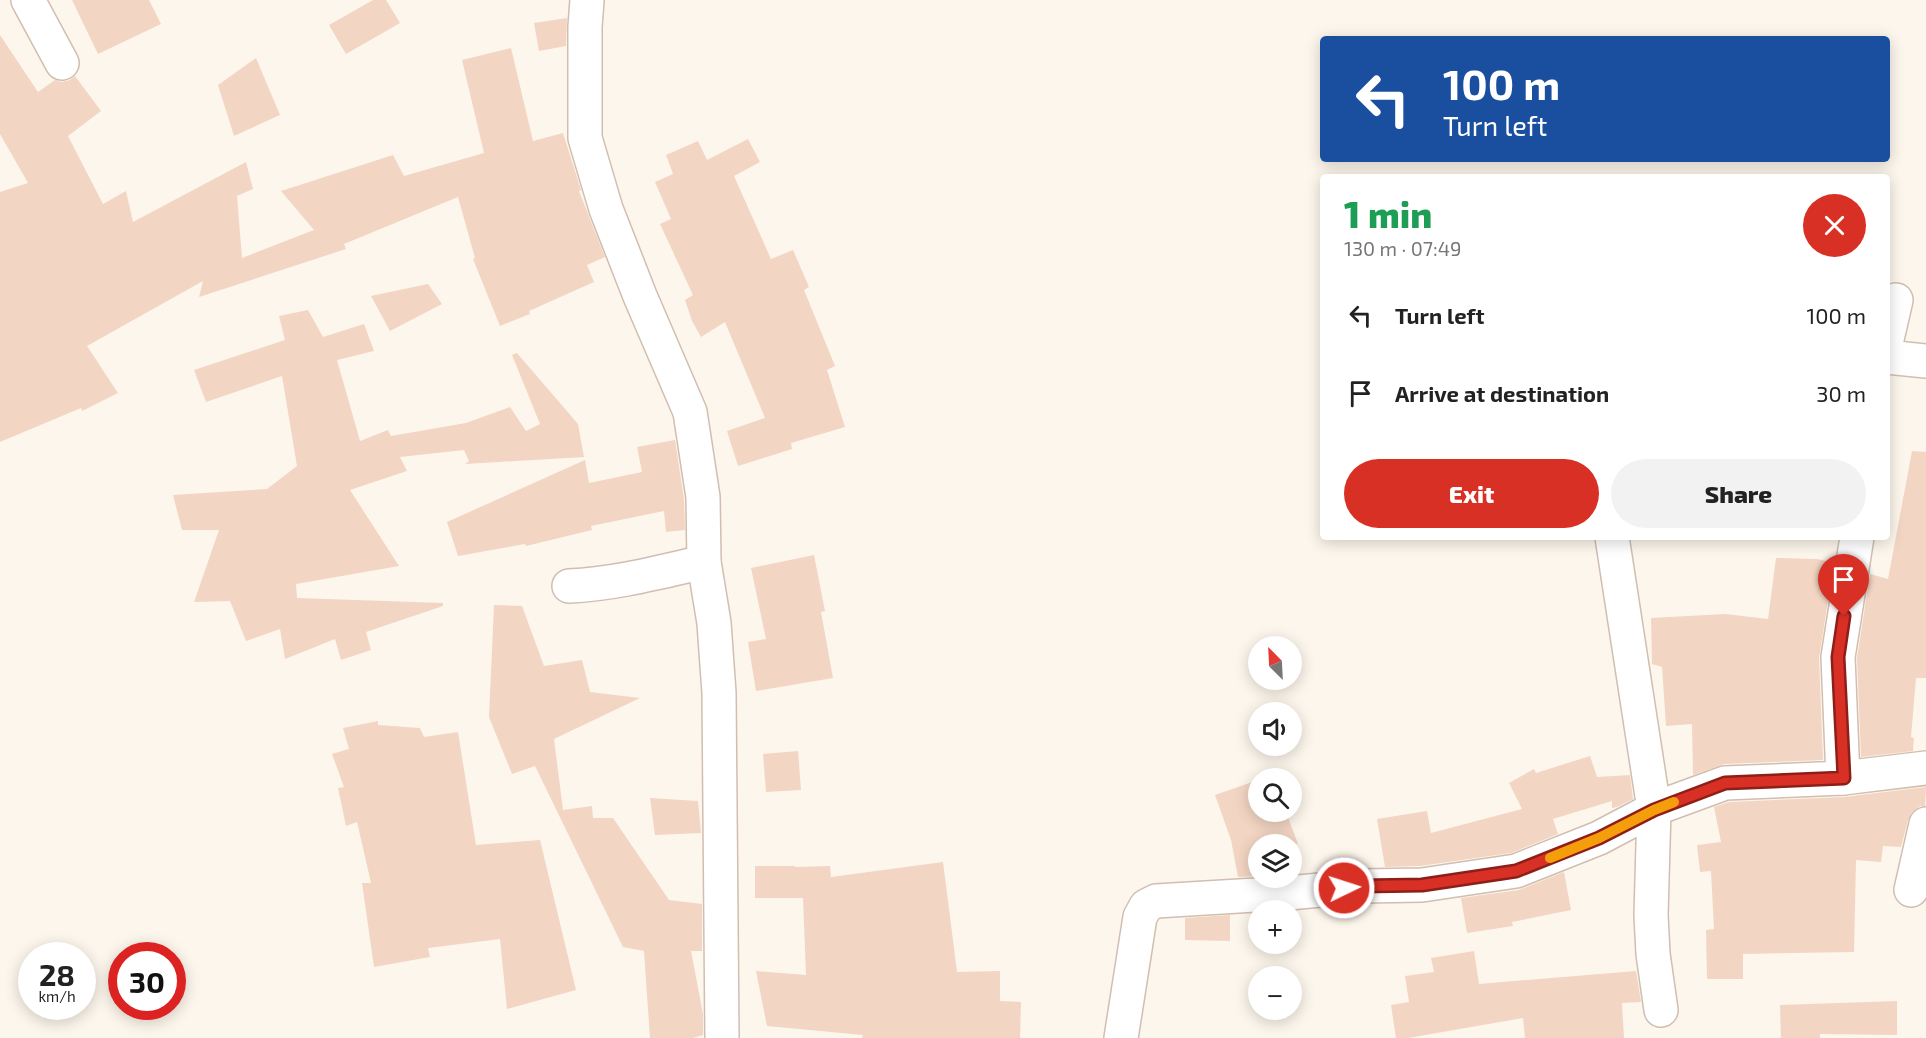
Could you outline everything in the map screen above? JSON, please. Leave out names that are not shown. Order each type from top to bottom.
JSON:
[{"type":"street","points":[[28,0],[62,63]]},
{"type":"street","points":[[587,0],[585,138],[606,209],[640,296],[690,412],[703,497],[704,562],[714,623],[719,693],[722,1038]]},
{"type":"street","points":[[1890,326],[1896,300]]},
{"type":"street","points":[[1890,357],[1926,361]]},
{"type":"street","points":[[1612,540],[1654,810],[1651,915],[1653,954],[1661,1010]]},
{"type":"street","points":[[1844,778],[1838,657],[1857,540]]},
{"type":"street","points":[[569,586],[632,578],[704,562]]},
{"type":"street","points":[[1121,1038],[1140,917],[1146,906],[1156,902],[1362,886],[1422,885],[1516,871],[1599,838],[1654,810],[1725,783],[1844,778],[1926,768]]},
{"type":"street","points":[[1911,890],[1926,825]]},
{"type":"building","points":[[72,0],[149,0],[161,24],[98,54]]},
{"type":"building","points":[[373,0],[386,0],[400,23],[346,54],[329,25]]},
{"type":"building","points":[[567,18],[566,46],[539,51],[534,23]]},
{"type":"building","points":[[0,35],[38,92],[55,80],[62,82],[75,76],[101,111],[68,136],[103,204],[126,191],[133,222],[246,162],[253,189],[237,196],[242,258],[314,230],[281,191],[393,155],[404,176],[484,153],[462,60],[511,48],[533,141],[563,133],[581,190],[579,191],[605,257],[587,265],[594,282],[529,311],[530,314],[500,326],[473,259],[475,258],[458,197],[344,244],[346,249],[199,297],[203,281],[87,346],[118,393],[82,411],[81,408],[0,442],[0,192],[28,183],[0,134]]},
{"type":"building","points":[[256,58],[280,115],[234,136],[218,85]]},
{"type":"building","points":[[748,139],[760,162],[734,176],[771,259],[793,250],[809,287],[804,290],[835,366],[827,370],[845,427],[791,443],[792,449],[738,466],[727,431],[765,418],[725,322],[701,337],[692,321],[685,300],[693,295],[660,224],[671,219],[655,182],[673,174],[666,155],[698,141],[707,160]]},
{"type":"building","points":[[428,284],[442,304],[390,331],[371,296]]},
{"type":"building","points":[[308,310],[323,337],[364,324],[374,351],[337,360],[360,441],[388,430],[391,436],[466,423],[510,407],[526,431],[540,424],[512,355],[517,353],[578,424],[584,457],[465,464],[469,461],[464,450],[400,457],[407,471],[350,490],[399,566],[296,584],[297,598],[443,603],[443,606],[366,632],[371,650],[341,660],[335,639],[285,659],[280,629],[246,641],[230,601],[194,602],[219,530],[182,530],[173,495],[267,489],[297,466],[282,376],[206,402],[194,370],[285,340],[279,316]]},
{"type":"building","points":[[675,440],[684,499],[685,530],[666,532],[664,511],[591,526],[592,530],[526,546],[525,544],[458,556],[447,522],[585,460],[589,483],[642,472],[637,447]]},
{"type":"building","points":[[1912,451],[1926,452],[1926,678],[1916,678],[1911,737],[1914,738],[1913,751],[1861,757],[1857,658],[1870,574],[1888,579]]},
{"type":"building","points":[[814,555],[825,611],[821,612],[833,678],[756,691],[748,642],[766,639],[751,568]]},
{"type":"building","points":[[1776,558],[1817,559],[1834,563],[1819,658],[1823,760],[1724,764],[1693,775],[1692,724],[1666,726],[1662,667],[1652,664],[1651,618],[1725,614],[1768,619]]},
{"type":"building","points":[[494,605],[522,606],[544,666],[582,660],[590,692],[640,698],[554,739],[563,810],[592,806],[593,818],[613,818],[669,900],[702,904],[702,951],[691,951],[703,1014],[703,1035],[693,1038],[650,1038],[644,951],[623,947],[535,766],[512,774],[489,717]]},
{"type":"building","points":[[378,721],[378,725],[420,728],[424,737],[458,732],[476,845],[540,840],[576,990],[507,1009],[500,939],[428,948],[430,957],[374,967],[362,883],[371,883],[357,822],[346,826],[338,788],[344,787],[332,754],[349,749],[343,728]]},
{"type":"building","points":[[798,751],[801,790],[766,792],[763,754]]},
{"type":"building","points":[[1590,756],[1597,777],[1630,775],[1633,799],[1617,807],[1612,808],[1612,801],[1553,819],[1558,834],[1511,853],[1420,866],[1385,867],[1377,819],[1427,811],[1431,833],[1522,809],[1509,783],[1534,769],[1536,773]]},
{"type":"building","points":[[1248,783],[1248,822],[1290,822],[1294,834],[1248,834],[1248,876],[1238,877],[1231,840],[1215,795]]},
{"type":"building","points":[[1926,787],[1925,806],[1920,806],[1912,812],[1901,847],[1883,846],[1881,862],[1856,860],[1854,952],[1743,954],[1743,979],[1707,979],[1706,930],[1714,929],[1711,871],[1700,872],[1697,845],[1721,842],[1714,807],[1729,802],[1844,797]]},
{"type":"building","points":[[650,798],[698,801],[701,833],[655,835]]},
{"type":"building","points":[[943,862],[957,972],[1000,971],[1000,1001],[1021,1002],[1020,1038],[862,1038],[863,1035],[767,1026],[756,971],[806,975],[803,898],[755,898],[755,866],[830,866],[831,877]]},
{"type":"building","points":[[1564,872],[1571,910],[1512,922],[1513,926],[1467,933],[1461,898],[1519,890]]},
{"type":"building","points":[[1230,915],[1230,941],[1185,940],[1185,918]]},
{"type":"building","points":[[1474,951],[1479,984],[1636,971],[1641,1002],[1622,1003],[1624,1038],[1525,1038],[1523,1018],[1408,1038],[1396,1038],[1391,1005],[1409,1002],[1405,976],[1434,972],[1431,958]]},
{"type":"building","points":[[1897,1001],[1897,1035],[1820,1034],[1820,1038],[1781,1038],[1780,1005]]},
{"type":"slow traffic","points":[[1550,858],[1599,838],[1674,802]]},
{"type":"route","points":[[1344,888],[1422,885],[1516,871],[1599,838],[1654,810],[1725,783],[1844,778],[1838,657],[1844,616]]}]
